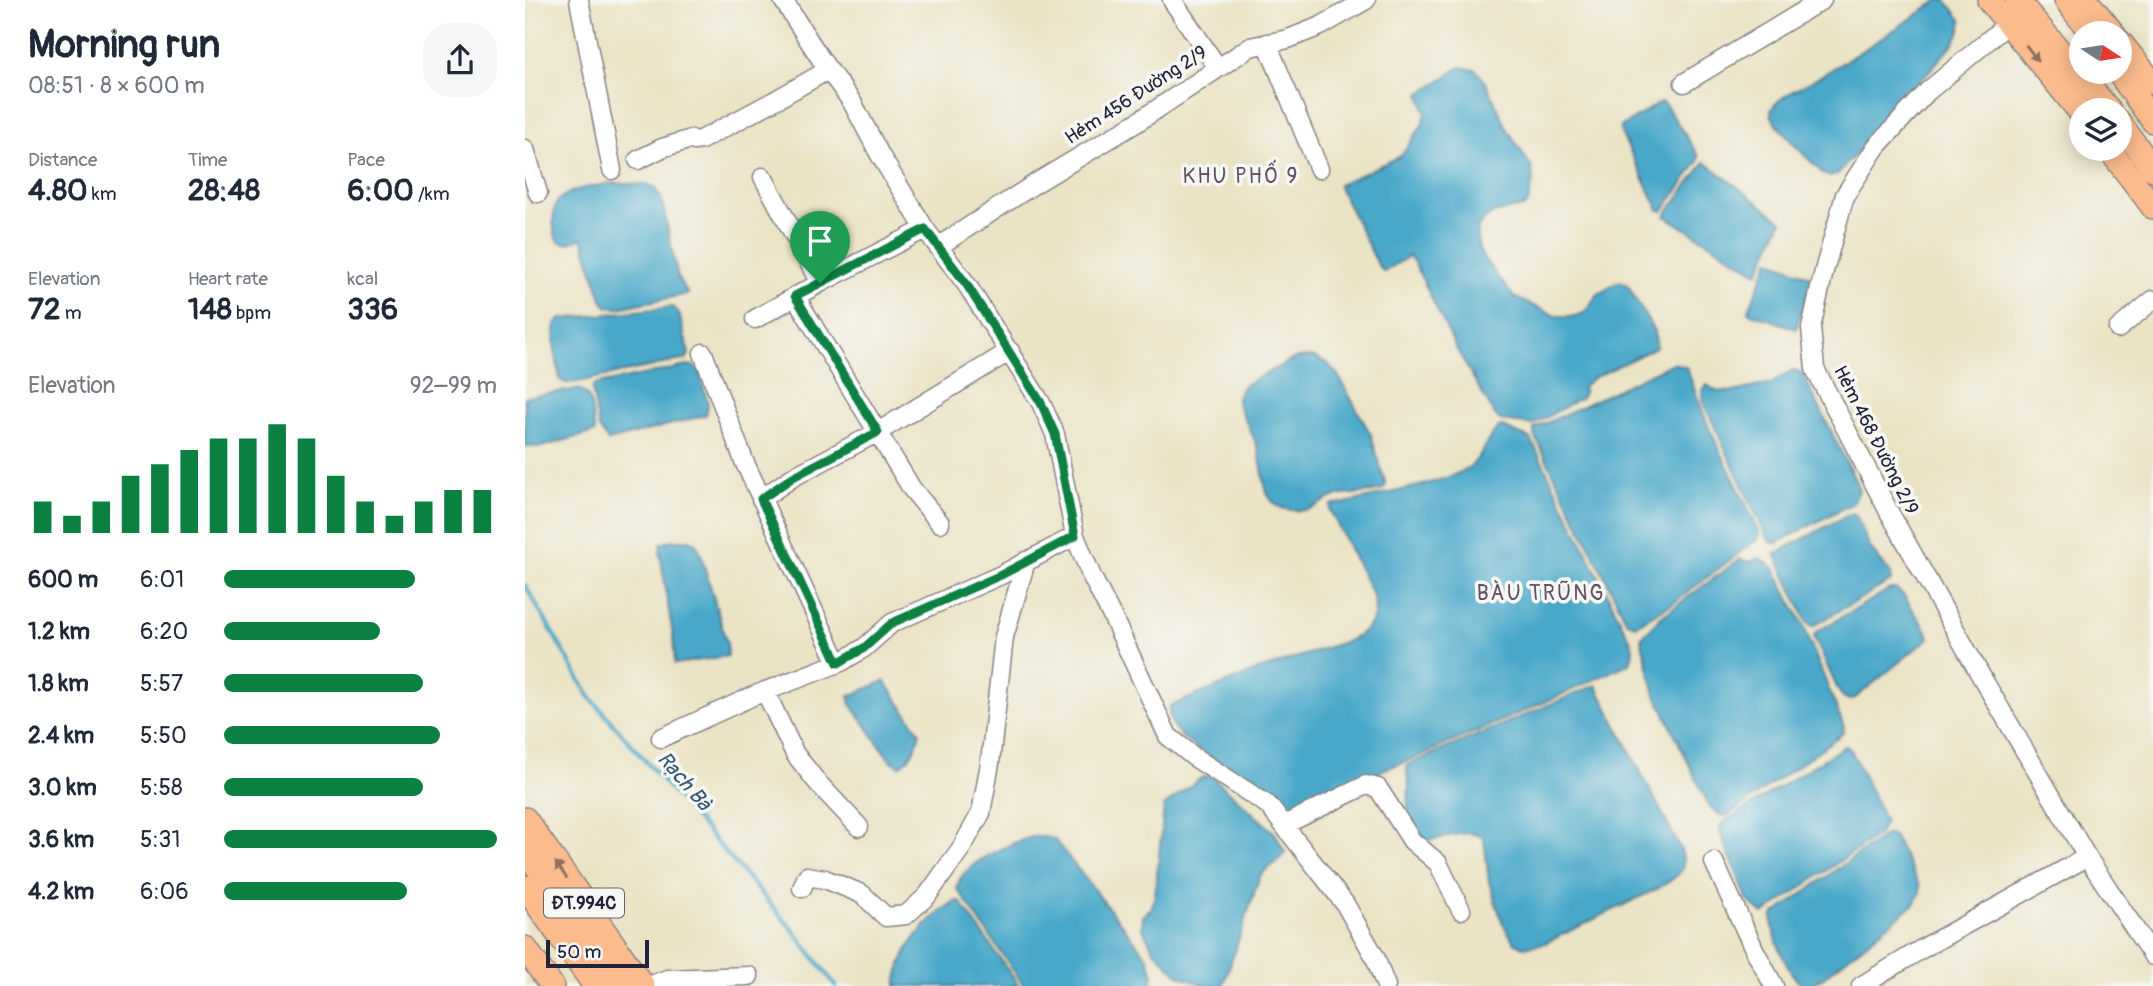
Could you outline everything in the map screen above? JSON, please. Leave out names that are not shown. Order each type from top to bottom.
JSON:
[{"type":"main road","points":[[1989,0],[2017,7],[2098,98]]},
{"type":"main road","points":[[2066,0],[2082,21]]},
{"type":"main road","points":[[2087,0],[2104,21]]},
{"type":"main road","points":[[2017,7],[2072,98]]},
{"type":"main road","points":[[2132,57],[2153,83]]},
{"type":"main road","points":[[2127,84],[2153,121]]},
{"type":"main road","points":[[2132,148],[2140,164],[2153,207]]},
{"type":"main road","name":"ĐT.994C","points":[[525,819],[643,986]]},
{"type":"main road","name":"ĐT.994C","points":[[525,850],[621,986]]},
{"type":"main road","name":"ĐT.994C","points":[[525,887],[595,986]]},
{"type":"main road","points":[[525,948],[552,986]]},
{"type":"street","points":[[579,0],[612,170]]},
{"type":"street","points":[[783,0],[852,102],[925,229],[967,285],[1041,403],[1055,434],[1075,536],[1168,736],[1194,757],[1268,805],[1345,904],[1375,957],[1386,986]]},
{"type":"street","points":[[1172,0],[1218,68]]},
{"type":"street","name":"Hẻm 456 Đường 2/9","points":[[939,246],[1250,47],[1288,39],[1321,26],[1366,0]]},
{"type":"street","points":[[1684,83],[1822,0]]},
{"type":"street","name":"Hẻm 468 Đường 2/9","points":[[2017,7],[1927,92],[1876,147],[1845,195],[1823,271],[1811,328],[1815,369],[1888,510],[1981,676],[2087,857],[2153,956]]},
{"type":"street","points":[[1267,43],[1319,169]]},
{"type":"street","points":[[638,160],[662,148],[691,139],[701,140],[828,69]]},
{"type":"street","points":[[525,149],[538,193]]},
{"type":"street","points":[[763,177],[820,283]]},
{"type":"street","points":[[755,319],[925,229]]},
{"type":"street","points":[[795,296],[912,489],[940,523]]},
{"type":"street","points":[[2118,329],[2153,300]]},
{"type":"street","points":[[761,499],[793,477],[878,432],[1010,351]]},
{"type":"street","points":[[703,353],[761,499],[838,663]]},
{"type":"street","points":[[661,738],[765,691],[838,663],[864,648],[892,623],[1001,575],[1075,536]]},
{"type":"street","points":[[803,888],[807,876],[825,879],[862,894],[886,917],[906,915],[927,896],[963,847],[981,813],[990,763],[1004,637],[1026,561]]},
{"type":"street","points":[[765,691],[796,754],[817,782],[859,827]]},
{"type":"street","points":[[1284,825],[1366,785],[1378,788],[1394,817],[1412,841],[1438,863],[1461,910]]},
{"type":"street","points":[[1861,986],[1925,947],[2087,857]]},
{"type":"street","points":[[1714,862],[1774,986]]},
{"type":"street","points":[[649,986],[663,979],[749,976]]},
{"type":"water","points":[[1939,0],[1946,0],[1962,21],[1954,43],[1838,174],[1830,177],[1823,174],[1778,126],[1771,113],[1772,108],[1788,94],[1845,62]]},
{"type":"water","points":[[1460,67],[1476,70],[1486,83],[1508,130],[1532,168],[1533,181],[1528,203],[1523,207],[1496,212],[1478,227],[1478,245],[1482,256],[1514,297],[1556,316],[1584,313],[1597,295],[1620,281],[1627,284],[1654,331],[1657,347],[1591,379],[1583,387],[1582,397],[1533,425],[1503,421],[1496,417],[1457,350],[1414,262],[1409,256],[1384,272],[1379,267],[1338,185],[1401,156],[1422,125],[1426,113],[1420,94]]},
{"type":"water","points":[[1661,102],[1665,104],[1699,156],[1698,162],[1663,211],[1659,210],[1620,131],[1621,127]]},
{"type":"water","points":[[1705,162],[1782,221],[1758,273],[1665,216]]},
{"type":"water","points":[[613,183],[649,185],[654,187],[661,197],[678,278],[688,294],[618,308],[608,307],[603,302],[582,238],[565,243],[557,239],[553,221],[559,200],[577,190]]},
{"type":"water","points":[[1769,260],[1812,277],[1796,329],[1748,312]]},
{"type":"water","points":[[673,307],[679,313],[689,354],[686,359],[572,383],[560,380],[554,344],[555,324],[561,319]]},
{"type":"water","points":[[1313,357],[1327,363],[1338,375],[1371,435],[1386,485],[1382,490],[1334,497],[1308,509],[1289,510],[1279,507],[1267,493],[1256,444],[1237,398],[1246,384],[1295,358]]},
{"type":"water","points":[[1673,363],[1686,367],[1709,428],[1759,531],[1759,538],[1672,604],[1636,625],[1627,622],[1534,434],[1534,429]]},
{"type":"water","points":[[691,365],[699,370],[708,404],[706,415],[608,441],[599,428],[592,388],[594,385]]},
{"type":"water","points":[[1792,370],[1803,374],[1859,491],[1853,503],[1777,543],[1770,542],[1766,535],[1703,402],[1702,390],[1707,385],[1716,391],[1733,392],[1773,383]]},
{"type":"water","points":[[578,389],[590,401],[595,432],[541,447],[525,446],[525,397]]},
{"type":"water","points":[[1500,426],[1531,439],[1633,646],[1630,663],[1387,768],[1322,804],[1287,816],[1250,782],[1186,740],[1176,730],[1170,718],[1170,706],[1256,671],[1350,640],[1362,632],[1371,622],[1375,604],[1330,510],[1331,505],[1412,488],[1462,471],[1476,461]]},
{"type":"water","points":[[1851,513],[1856,515],[1870,548],[1891,574],[1891,581],[1813,626],[1808,624],[1775,554]]},
{"type":"water","points":[[673,540],[695,542],[700,551],[727,644],[728,656],[675,664],[660,553],[661,544]]},
{"type":"water","points":[[1760,558],[1773,567],[1802,622],[1844,727],[1843,733],[1838,737],[1724,816],[1716,813],[1708,804],[1654,691],[1641,638],[1661,617],[1740,559],[1748,562]]},
{"type":"water","points":[[1890,589],[1896,589],[1903,595],[1929,638],[1849,700],[1838,690],[1814,637],[1816,632]]},
{"type":"water","points":[[885,681],[920,733],[913,752],[900,766],[889,759],[851,704],[849,696]]},
{"type":"water","points":[[1596,685],[1681,850],[1682,869],[1676,877],[1659,888],[1545,943],[1524,947],[1514,942],[1503,924],[1489,882],[1484,838],[1468,833],[1419,840],[1407,814],[1407,765]]},
{"type":"water","points":[[1845,746],[1851,750],[1885,821],[1879,834],[1763,914],[1748,901],[1720,827]]},
{"type":"water","points":[[1209,776],[1275,833],[1285,852],[1260,876],[1223,986],[1206,986],[1178,975],[1153,949],[1142,927],[1143,916],[1152,907],[1155,894],[1164,806],[1201,778]]},
{"type":"water","points":[[1889,834],[1894,837],[1920,886],[1920,893],[1914,904],[1825,976],[1804,985],[1787,965],[1777,942],[1773,915]]},
{"type":"water","points":[[1037,836],[1054,839],[1148,958],[1153,975],[1151,986],[1024,986],[957,888],[960,879],[978,862],[1003,848]]},
{"type":"water","points":[[955,901],[960,901],[1019,986],[896,986],[903,960],[916,937]]},
{"type":"waterway","name":"Rạch Bà","points":[[525,585],[589,696],[793,930],[836,986]]},
{"type":"district","name":"KHU PHỐ 9","points":[[1241,176]]},
{"type":"district","name":"BÀU TRŨNG","points":[[1541,593]]},
{"type":"route","points":[[925,229],[967,285],[1041,403],[1055,434],[1075,536],[1001,575],[892,623],[864,648],[838,663],[761,499],[793,477],[878,432],[795,296],[820,283],[925,229]]}]
